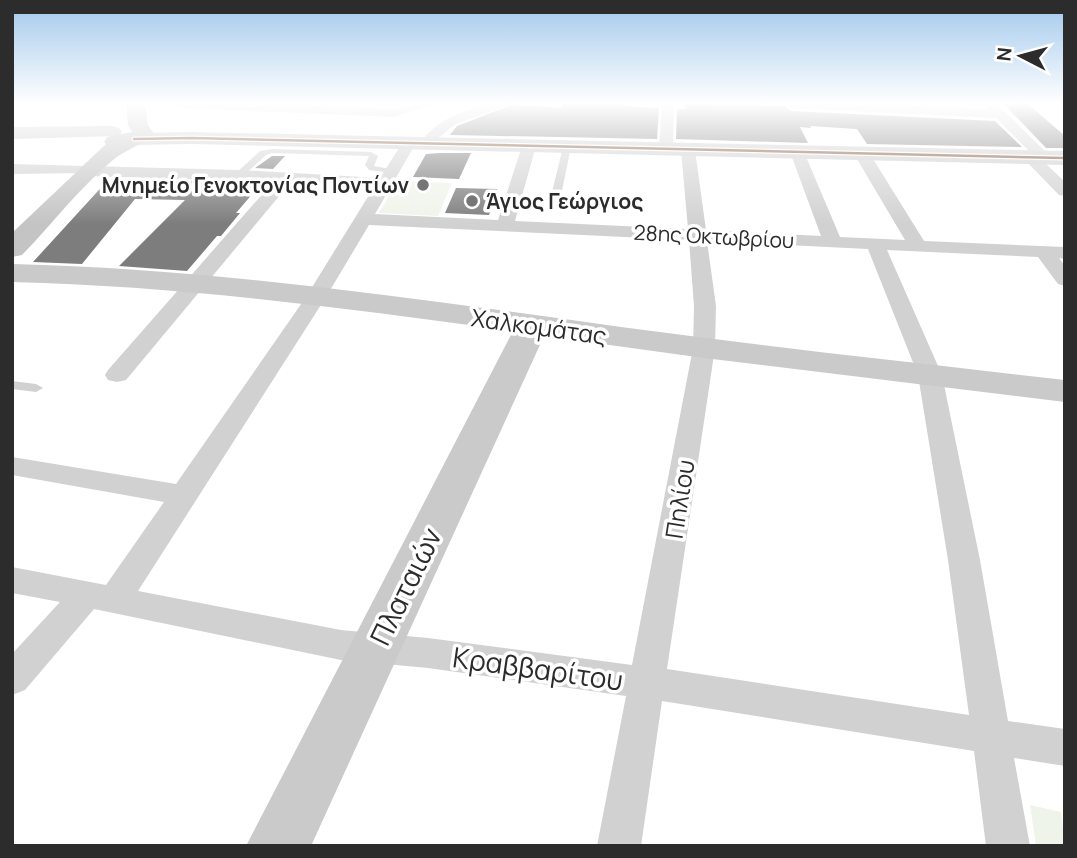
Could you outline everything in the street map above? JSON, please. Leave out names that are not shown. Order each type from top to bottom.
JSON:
[{"type":"main road","points":[[12,231],[113,144]]},
{"type":"main road","points":[[12,249],[83,171]]},
{"type":"street","points":[[299,144],[369,148],[409,144]]},
{"type":"street","points":[[12,679],[102,597],[184,495],[316,297],[363,219],[384,174],[418,144]]},
{"type":"street","points":[[457,144],[1047,158]]},
{"type":"street","name":"Πηλίου","points":[[619,846],[649,683],[704,348],[705,306],[699,236],[676,144]]},
{"type":"street","points":[[1032,144],[1047,158],[1065,191]]},
{"type":"street","points":[[505,226],[529,146]]},
{"type":"street","points":[[797,152],[833,242]]},
{"type":"street","points":[[862,154],[918,246]]},
{"type":"street","points":[[12,169],[286,177],[384,174]]},
{"type":"street","points":[[117,375],[286,177]]},
{"type":"street","name":"28ης Οκτωβρίου","points":[[363,219],[1065,253]]},
{"type":"street","points":[[875,244],[930,374],[964,560],[1008,846]]},
{"type":"street","points":[[1044,252],[1065,280]]},
{"type":"street","name":"Χαλκομάτας","points":[[12,273],[101,275],[316,297],[704,348],[1065,391]]},
{"type":"street","name":"Πλαταιών","points":[[278,846],[532,326]]},
{"type":"street","points":[[12,466],[184,495]]},
{"type":"street","name":"Κραββαρίτου","points":[[12,580],[341,645],[428,653],[649,683],[1065,748]]},
{"type":"lane","points":[[555,200],[568,146]]},
{"type":"lane","points":[[239,175],[263,153],[270,151],[369,148],[374,156],[369,165],[384,174]]},
{"type":"lane","points":[[12,385],[36,388]]},
{"type":"shaded area","points":[[398,181],[452,183],[438,216],[379,213]]},
{"type":"shaded area","points":[[1030,805],[1061,812],[1065,846],[1036,846]]},
{"type":"building","points":[[869,144],[1019,144],[1022,147]]},
{"type":"building","points":[[1042,144],[1065,144],[1065,148],[1046,148]]},
{"type":"building","points":[[471,153],[459,179],[413,177],[426,154]]},
{"type":"building","points":[[272,156],[285,156],[273,169],[255,168]]},
{"type":"building","points":[[108,180],[261,184],[236,213],[240,213],[221,236],[217,236],[187,271],[119,266],[185,200],[135,199],[82,264],[33,262]]},
{"type":"building","name":"Άγιος Γεώργιος","points":[[456,188],[497,189],[489,215],[445,213]]},
{"type":"transit line","points":[[456,144],[1065,158]]},
{"type":"place","name":"Μνημείο Γενοκτονίας Ποντίων","points":[[423,185]]},
{"type":"place","name":"Άγιος Γεώργιος","points":[[472,201]]}]
